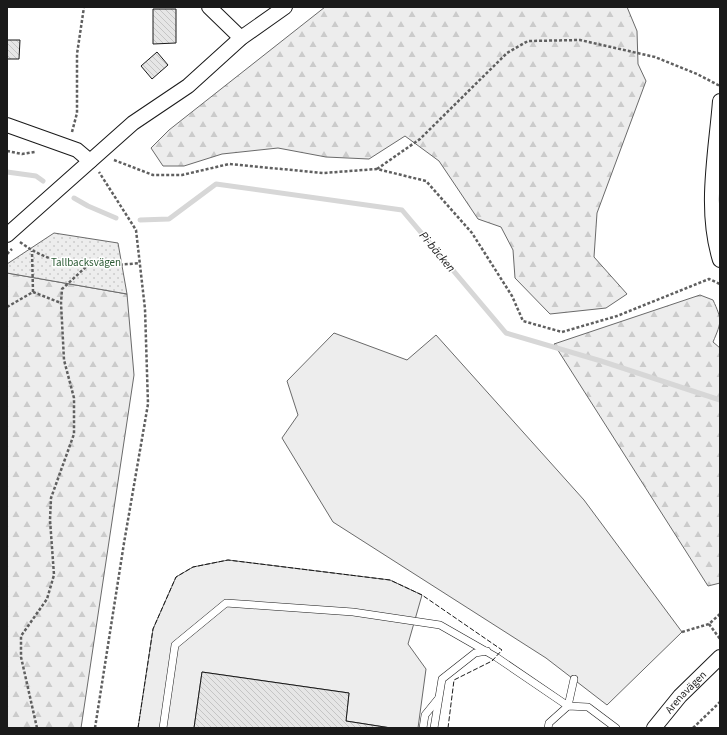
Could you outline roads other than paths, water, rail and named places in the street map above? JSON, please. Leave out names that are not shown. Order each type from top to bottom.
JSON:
[{"type":"street","points":[[209,7],[241,38]]},
{"type":"street","points":[[8,234],[133,123],[188,86],[241,38],[285,7]]},
{"type":"street","points":[[720,101],[711,207],[717,251],[720,260]]},
{"type":"street","points":[[7,125],[77,150],[90,160]]},
{"type":"street","name":"Arenavägen","points":[[654,728],[680,696],[720,657]]},
{"type":"lane","points":[[162,728],[176,645],[226,603],[353,612],[440,625],[487,651],[568,706],[588,706],[616,728]]},
{"type":"lane","points":[[434,728],[442,679],[475,653],[487,651]]},
{"type":"lane","points":[[548,728],[549,723],[568,706],[574,679]]},
{"type":"lane","points":[[423,728],[425,715],[439,698]]},
{"type":"waterway","name":"Pi-bäcken","points":[[7,172],[36,176],[43,181]]},
{"type":"waterway","name":"Pi-bäcken","points":[[140,220],[169,219],[216,184],[402,210],[506,333],[601,361],[720,400]]},
{"type":"waterway","name":"Pi-bäcken","points":[[74,198],[88,206],[116,218]]},
{"type":"park label","name":"Tallbacksvägen","points":[[86,262]]}]
